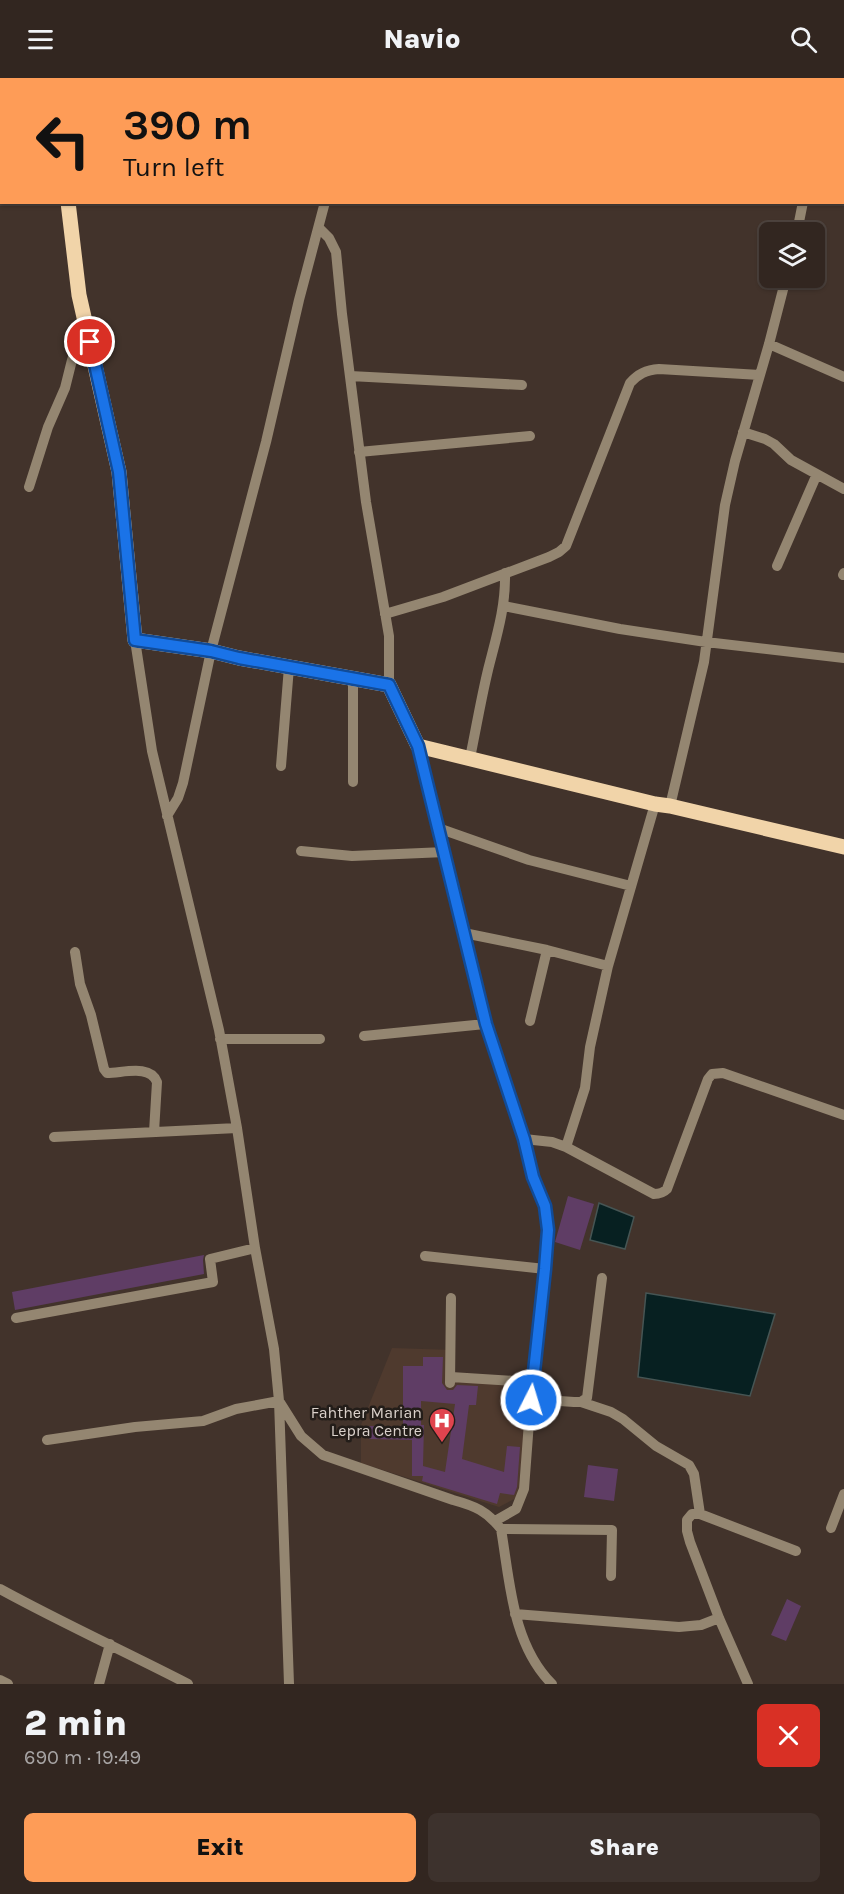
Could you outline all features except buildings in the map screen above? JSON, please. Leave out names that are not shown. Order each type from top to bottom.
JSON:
[{"type":"main road","points":[[68,204],[79,295],[119,472],[135,640],[211,651],[389,685],[418,746],[844,847]]},
{"type":"street","points":[[167,816],[183,783],[211,651],[266,442],[299,300],[325,204]]},
{"type":"street","points":[[799,222],[803,204]]},
{"type":"street","points":[[319,228],[329,238],[336,252],[359,452],[389,636],[389,685]]},
{"type":"street","points":[[566,1147],[585,1089],[590,1047],[608,966],[631,886],[663,805],[704,662],[725,505],[783,288]]},
{"type":"street","points":[[29,487],[48,427],[65,388],[75,351],[81,345],[90,342]]},
{"type":"street","points":[[769,344],[844,377]]},
{"type":"street","points":[[385,614],[443,597],[549,557],[566,546],[630,383],[637,376],[647,370],[659,369],[760,375]]},
{"type":"street","points":[[350,376],[522,385]]},
{"type":"street","points":[[743,432],[774,444],[791,460],[844,489]]},
{"type":"street","points":[[359,452],[530,436]]},
{"type":"street","points":[[777,566],[817,474]]},
{"type":"street","points":[[471,758],[488,670],[504,606],[505,573]]},
{"type":"street","points":[[504,606],[620,629],[706,642],[844,658]]},
{"type":"street","points":[[135,640],[152,751],[220,1039],[274,1349],[279,1401],[289,1684]]},
{"type":"street","points":[[281,766],[289,667]]},
{"type":"street","points":[[353,782],[354,678]]},
{"type":"street","points":[[418,746],[486,1024],[524,1139],[533,1177],[545,1206],[548,1230],[532,1382],[524,1489],[516,1509],[498,1525]]},
{"type":"street","points":[[438,828],[529,860],[631,886]]},
{"type":"street","points":[[301,851],[352,856],[445,852]]},
{"type":"street","points":[[464,933],[547,950],[608,966]]},
{"type":"street","points":[[530,1021],[547,950]]},
{"type":"street","points":[[75,952],[80,984],[91,1015],[104,1069],[107,1073],[143,1071],[151,1072],[155,1076],[157,1082],[154,1132]]},
{"type":"street","points":[[364,1035],[486,1024]]},
{"type":"street","points":[[220,1039],[320,1039]]},
{"type":"street","points":[[524,1139],[552,1142],[566,1147],[654,1194],[659,1194],[667,1189],[708,1079],[712,1074],[723,1073],[844,1115]]},
{"type":"street","points":[[54,1137],[237,1128]]},
{"type":"street","points":[[16,1318],[213,1282],[210,1259],[255,1248]]},
{"type":"street","points":[[425,1256],[545,1269]]},
{"type":"street","points":[[581,1402],[587,1398],[589,1392],[602,1278]]},
{"type":"street","points":[[451,1298],[451,1380],[532,1382]]},
{"type":"street","points":[[531,1400],[581,1402],[623,1419],[656,1446],[689,1465],[694,1474],[700,1514]]},
{"type":"street","points":[[47,1440],[135,1427],[203,1421],[236,1409],[279,1401]]},
{"type":"street","points":[[279,1401],[301,1436],[322,1455],[453,1500],[474,1505],[498,1525],[612,1530],[611,1576]]},
{"type":"street","points":[[831,1528],[844,1494]]},
{"type":"street","points":[[748,1684],[719,1618],[687,1531],[687,1520],[692,1514],[700,1514],[796,1551]]},
{"type":"street","points":[[498,1525],[521,1636],[539,1671],[552,1684]]},
{"type":"street","points":[[0,1589],[188,1684]]},
{"type":"street","points":[[515,1614],[679,1628],[701,1625],[719,1618]]},
{"type":"street","points":[[99,1684],[110,1644]]},
{"type":"street","points":[[0,1680],[8,1684]]},
{"type":"shaded area","name":"Fahther Marian Lepra Centre","points":[[392,1348],[453,1350],[453,1380],[529,1385],[518,1497],[499,1507],[361,1463],[361,1425]]},
{"type":"water","points":[[599,1203],[634,1217],[625,1249],[590,1240]]},
{"type":"water","points":[[646,1293],[775,1314],[750,1396],[638,1377]]},
{"type":"place","name":"Fahther Marian Lepra Centre","points":[[442,1444]]},
{"type":"route","points":[[90,342],[119,472],[135,640],[211,651],[389,685],[418,746],[486,1024],[524,1139],[533,1177],[545,1206],[548,1230],[531,1400]]}]
